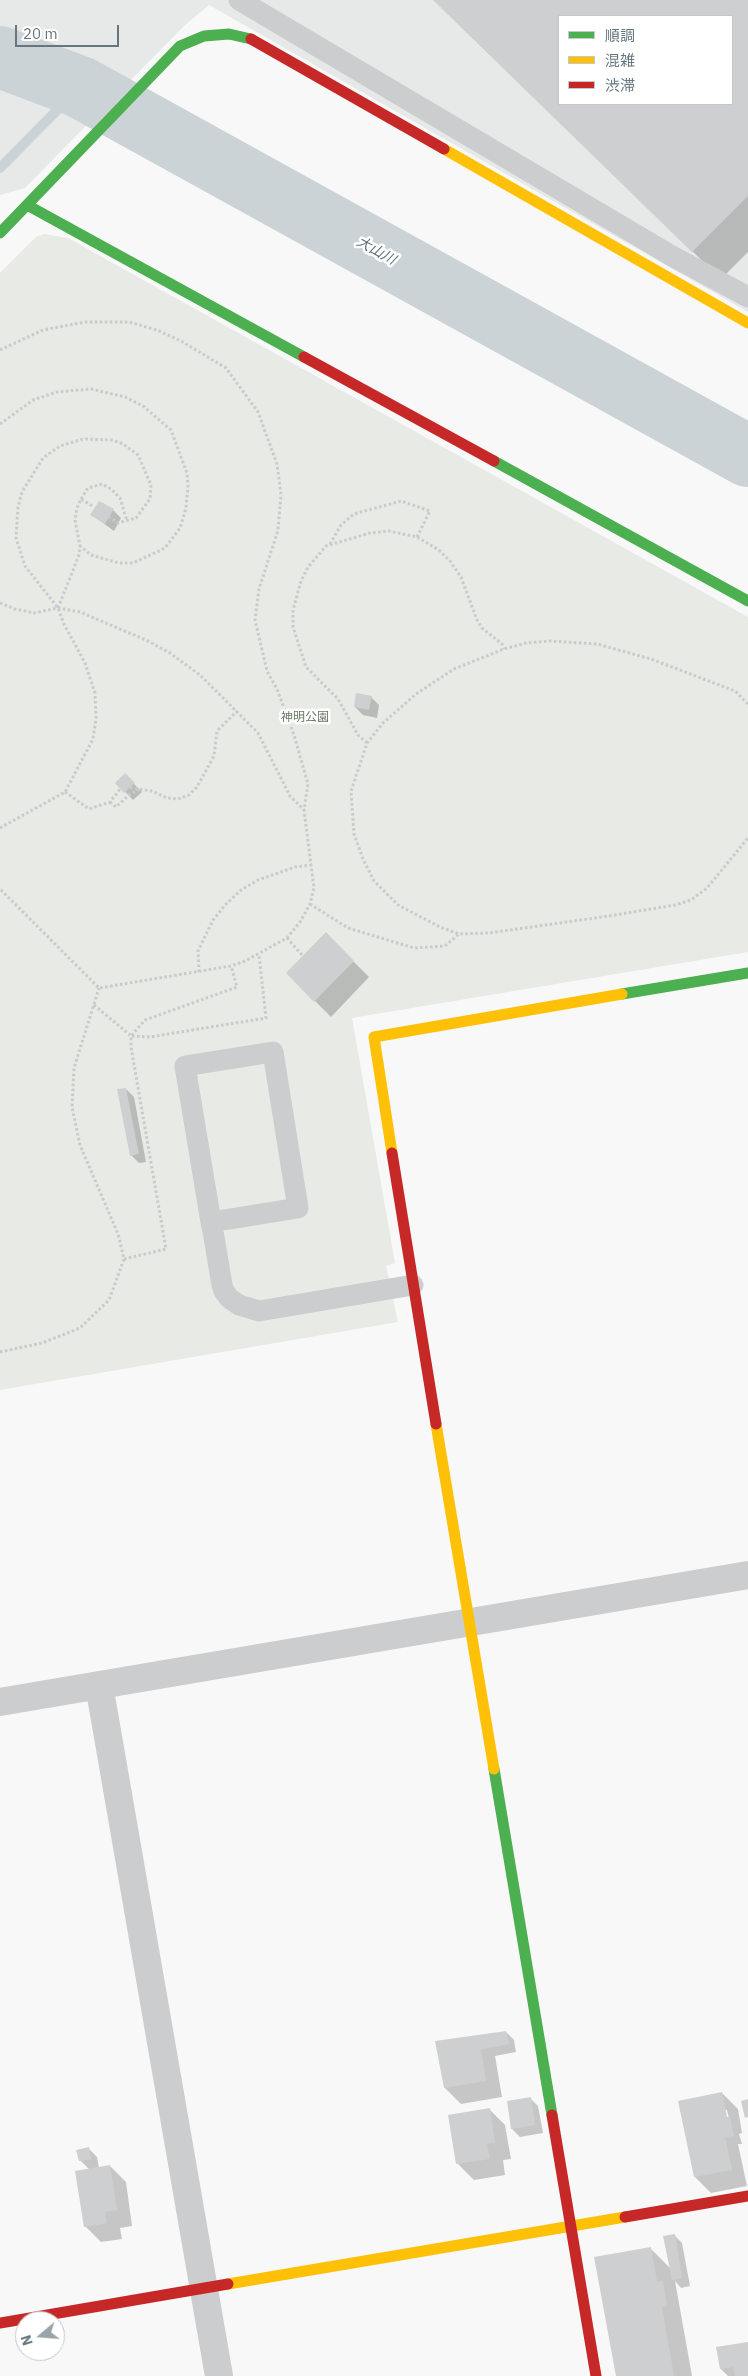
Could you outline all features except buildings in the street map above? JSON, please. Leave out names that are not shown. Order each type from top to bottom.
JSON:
[{"type":"street","points":[[0,233],[180,46],[204,36],[229,34],[253,40],[748,323]]},
{"type":"street","points":[[27,205],[748,600]]},
{"type":"street","points":[[596,2376],[413,1285],[374,1037],[748,973]]},
{"type":"street","points":[[0,1702],[748,1575]]},
{"type":"street","points":[[99,1685],[219,2376]]},
{"type":"street","points":[[0,2323],[204,2290],[748,2196]]},
{"type":"lane","points":[[239,0],[672,256],[748,297]]},
{"type":"lane","points":[[211,1222],[298,1208],[273,1052],[185,1066],[211,1222],[222,1285],[229,1298],[249,1309],[259,1311],[413,1285]]},
{"type":"path","points":[[0,350],[43,330],[85,322],[129,322],[157,330],[181,341],[226,368],[244,389],[258,412],[277,464],[281,495],[278,530],[259,589],[255,620],[267,671],[277,689],[294,736],[308,784],[304,810],[314,888],[310,904],[300,922],[287,938],[259,955],[231,966],[99,988]]},
{"type":"path","points":[[0,424],[33,400],[57,392],[91,389],[126,397],[144,406],[171,430],[187,473],[188,486],[186,508],[180,528],[165,548],[133,563],[107,561],[91,555],[80,546]]},
{"type":"path","points":[[0,828],[65,792],[93,739],[96,719],[95,693],[85,663],[64,624],[58,608],[25,566],[16,538],[18,507],[22,492],[43,458],[60,446],[82,439],[98,438],[113,440],[132,450],[143,463],[150,485],[150,499],[136,518],[118,524],[109,517]]},
{"type":"path","points":[[58,608],[80,546],[75,520],[88,488],[102,484],[111,489],[120,498],[127,521]]},
{"type":"path","points":[[82,499],[94,508]]},
{"type":"path","points":[[330,545],[341,525],[354,514],[401,501],[430,511],[417,537]]},
{"type":"path","points":[[367,743],[358,735],[338,699],[306,668],[293,627],[294,602],[301,581],[308,567],[326,546],[370,533],[389,531],[417,537],[439,550],[450,561],[461,577],[477,620],[482,628],[497,639],[504,649]]},
{"type":"path","points":[[0,603],[15,609],[34,613],[58,608],[80,612],[146,640],[170,653],[200,675],[258,733],[290,796],[304,810]]},
{"type":"path","points":[[748,704],[736,692],[652,659],[597,644],[550,641],[504,649],[454,669],[416,694],[383,723],[367,743],[351,791],[354,834],[374,881],[398,905],[440,927],[460,934],[490,933],[600,918],[651,910],[690,900],[707,888],[748,838]]},
{"type":"path","points":[[130,788],[152,792],[167,798],[178,799],[189,795],[197,787],[214,756],[217,731],[237,711]]},
{"type":"path","points":[[65,792],[90,809],[110,802],[120,789]]},
{"type":"path","points":[[110,802],[116,807],[130,794],[139,790]]},
{"type":"path","points":[[199,972],[198,951],[213,920],[227,903],[241,890],[258,880],[295,867],[312,864]]},
{"type":"path","points":[[0,889],[99,988]]},
{"type":"path","points":[[310,904],[348,928],[414,948],[445,946],[460,934]]},
{"type":"path","points":[[287,938],[303,956]]},
{"type":"path","points":[[94,1005],[130,1035],[150,1037],[266,1018],[259,955]]},
{"type":"path","points":[[0,1352],[42,1343],[80,1328],[109,1300],[124,1259],[118,1234],[80,1145],[72,1106],[74,1068],[99,988]]},
{"type":"shaded area","points":[[0,0],[748,0],[748,312],[209,5],[185,25],[25,188],[0,195]]},
{"type":"green space","name":"神明公園","points":[[44,234],[68,238],[748,617],[748,952],[352,1018],[395,1263],[386,1266],[398,1322],[0,1390],[0,273],[36,237]]},
{"type":"waterway","name":"大山川","points":[[0,57],[80,87],[748,456]]},
{"type":"waterway","points":[[0,168],[80,87]]},
{"type":"traffic: fast","points":[[0,233],[180,46],[204,36],[229,34],[251,39]]},
{"type":"traffic: fast","points":[[27,205],[304,357]]},
{"type":"traffic: fast","points":[[494,461],[748,601]]},
{"type":"traffic: fast","points":[[622,994],[748,973]]},
{"type":"traffic: fast","points":[[494,1769],[552,2115]]},
{"type":"traffic: slow","points":[[444,149],[748,323]]},
{"type":"traffic: slow","points":[[392,1153],[374,1037],[622,994]]},
{"type":"traffic: slow","points":[[436,1424],[494,1769]]},
{"type":"traffic: slow","points":[[228,2284],[625,2217]]},
{"type":"traffic: jam","points":[[251,39],[444,149]]},
{"type":"traffic: jam","points":[[304,357],[494,461]]},
{"type":"traffic: jam","points":[[392,1153],[436,1424]]},
{"type":"traffic: jam","points":[[552,2115],[596,2376]]},
{"type":"traffic: jam","points":[[625,2217],[748,2196]]},
{"type":"traffic: jam","points":[[0,2323],[228,2284]]}]
